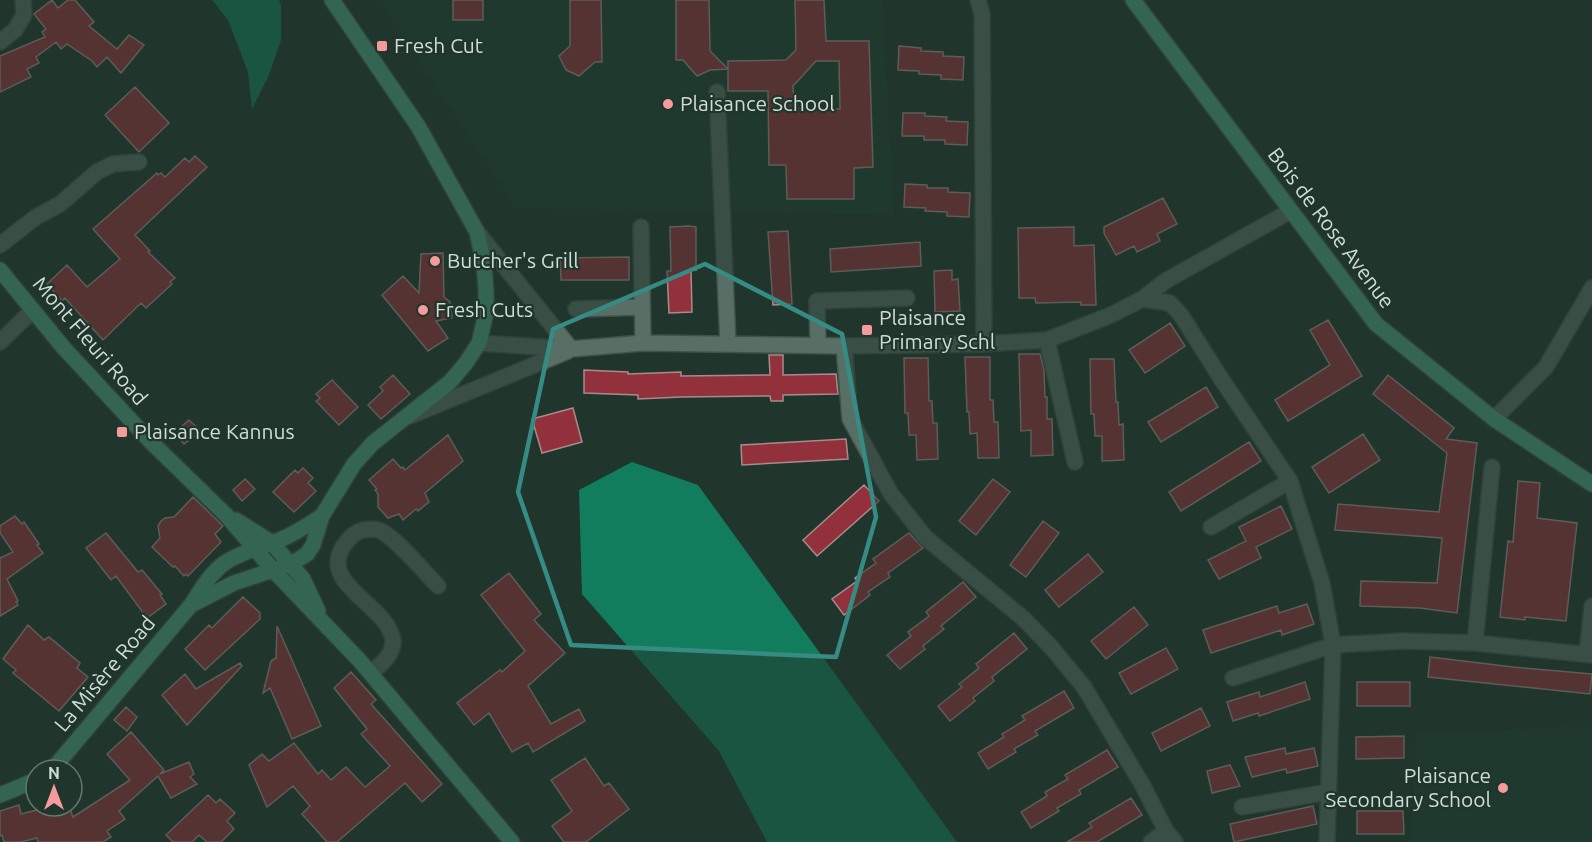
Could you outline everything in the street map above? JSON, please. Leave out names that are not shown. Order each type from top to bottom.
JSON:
[{"type":"main road","points":[[322,516],[354,464],[373,443],[450,381],[466,363],[479,343],[486,313],[484,265],[477,232],[418,126],[332,0]]},
{"type":"main road","name":"Bois de Rose Avenue","points":[[1133,0],[1376,324],[1494,419],[1592,484]]},
{"type":"main road","name":"Mont Fleuri Road","points":[[0,270],[63,347],[151,442],[226,515],[274,571],[371,674],[512,842]]},
{"type":"main road","name":"Mont Fleuri Road","points":[[226,515],[271,542],[291,564],[303,579],[325,624]]},
{"type":"main road","name":"La Misère Road","points":[[62,758],[191,605],[210,576],[228,561],[295,532],[322,516]]},
{"type":"main road","name":"La Misère Road","points":[[191,605],[234,583],[274,571],[307,554],[313,545],[322,516]]},
{"type":"main road","points":[[0,795],[24,785]]},
{"type":"street","points":[[0,42],[15,30],[24,15],[23,0]]},
{"type":"street","points":[[978,0],[982,14],[984,344]]},
{"type":"street","points":[[717,92],[728,344]]},
{"type":"street","points":[[0,245],[36,217],[60,204],[97,172],[113,164],[139,162]]},
{"type":"street","points":[[479,343],[571,350],[643,343],[844,346],[984,344],[1047,340],[1111,315],[1142,299],[1167,280],[1287,213]]},
{"type":"street","points":[[641,227],[643,343]]},
{"type":"street","points":[[477,232],[571,350]]},
{"type":"street","points":[[1494,419],[1546,367],[1592,288]]},
{"type":"street","points":[[818,344],[817,301],[907,298]]},
{"type":"street","points":[[1142,299],[1170,303],[1181,315],[1290,482],[1322,583],[1333,645],[1327,842]]},
{"type":"street","points":[[576,309],[642,307]]},
{"type":"street","points":[[0,342],[33,310]]},
{"type":"street","points":[[1047,340],[1075,462]]},
{"type":"street","points":[[844,346],[850,419],[891,494],[926,538],[1024,619],[1084,687],[1171,837],[1151,842]]},
{"type":"street","points":[[405,418],[571,350]]},
{"type":"street","points":[[1476,643],[1492,467]]},
{"type":"street","points":[[1211,527],[1290,482]]},
{"type":"street","points":[[371,674],[386,660],[392,649],[393,640],[384,618],[345,584],[339,569],[338,557],[347,541],[355,532],[366,529],[380,530],[391,538],[438,586]]},
{"type":"street","points":[[1233,678],[1333,645],[1403,641],[1476,643],[1589,654],[1592,606]]},
{"type":"street","points":[[1242,807],[1328,792]]},
{"type":"highlighted area","points":[[705,264],[842,334],[876,517],[836,657],[571,645],[518,492],[553,329]]},
{"type":"shaded area","points":[[212,0],[279,0],[281,5],[281,40],[269,75],[252,109],[248,72],[228,20]]},
{"type":"shaded area","name":"Plaisance School","points":[[380,0],[882,0],[894,215],[516,208]]},
{"type":"shaded area","points":[[632,462],[698,485],[957,842],[767,842],[719,751],[582,594],[579,490]]},
{"type":"shaded area","name":"Plaisance Secondary School","points":[[1592,726],[1592,842],[1411,842],[1416,734]]},
{"type":"building","points":[[52,0],[58,8],[68,0],[75,0],[94,22],[89,26],[117,49],[129,35],[144,45],[121,73],[107,57],[97,67],[67,44],[61,49],[56,42],[36,57],[39,63],[27,69],[31,77],[0,92],[0,56],[45,37],[42,32],[46,29],[34,14]]},
{"type":"building","points":[[453,0],[483,0],[483,20],[453,20]]},
{"type":"building","points":[[570,0],[601,0],[602,62],[595,62],[579,76],[566,70],[559,56],[570,46]]},
{"type":"building","points":[[676,0],[709,0],[710,51],[728,69],[710,70],[697,76],[683,60],[676,60]]},
{"type":"building","points":[[795,0],[824,0],[826,41],[869,41],[873,167],[854,168],[854,199],[787,199],[786,165],[769,165],[768,91],[728,91],[728,61],[786,60],[796,50]],"holes":[[[816,61],[839,61],[840,109],[794,108],[793,86]]]},
{"type":"building","points":[[899,46],[921,48],[921,51],[943,52],[943,56],[964,57],[963,80],[941,79],[941,75],[898,70]]},
{"type":"building","points":[[135,87],[169,123],[139,152],[105,115]]},
{"type":"building","points":[[903,113],[925,113],[925,116],[947,117],[946,121],[968,122],[967,145],[945,144],[945,140],[924,140],[924,136],[902,136]]},
{"type":"building","points":[[195,156],[207,167],[135,235],[150,251],[148,252],[175,278],[170,282],[172,284],[146,308],[141,303],[103,340],[65,298],[62,301],[47,284],[67,265],[87,287],[120,259],[93,229],[157,173],[165,177],[185,158],[189,162]]},
{"type":"building","points":[[905,184],[927,185],[927,188],[948,188],[948,192],[970,193],[969,217],[947,216],[947,212],[925,211],[926,208],[904,207]]},
{"type":"building","points":[[1163,198],[1177,224],[1157,234],[1160,241],[1137,252],[1134,246],[1116,255],[1104,233],[1104,227]]},
{"type":"building","points":[[670,227],[696,227],[696,270],[691,270],[692,312],[669,313],[667,271],[671,271]]},
{"type":"building","points":[[1074,227],[1074,246],[1094,245],[1096,305],[1081,305],[1081,302],[1036,303],[1035,298],[1019,298],[1018,228]]},
{"type":"building","points":[[788,231],[792,304],[773,305],[768,232]]},
{"type":"building","points":[[920,242],[921,266],[831,272],[830,249]]},
{"type":"building","name":"Fresh Cuts","points":[[443,253],[444,297],[450,302],[452,318],[436,321],[448,338],[428,351],[382,295],[403,276],[419,293],[421,254]]},
{"type":"building","points":[[629,257],[629,280],[561,280],[560,258]]},
{"type":"building","points":[[952,270],[952,280],[958,279],[960,311],[935,312],[934,271]]},
{"type":"building","points":[[1328,320],[1362,376],[1288,421],[1275,400],[1330,365],[1310,330]]},
{"type":"building","points":[[1170,323],[1185,346],[1145,373],[1129,350]]},
{"type":"building","points":[[1019,354],[1040,354],[1044,370],[1045,397],[1047,397],[1047,419],[1052,419],[1053,455],[1031,456],[1031,430],[1021,431]]},
{"type":"building","points":[[769,355],[783,355],[783,375],[836,374],[838,394],[783,395],[783,401],[771,401],[770,396],[638,399],[638,395],[584,393],[584,370],[628,372],[628,374],[681,372],[681,376],[770,375]]},
{"type":"building","points":[[965,357],[990,357],[990,400],[993,400],[994,422],[998,422],[999,458],[978,458],[977,433],[970,434],[969,412],[967,412]]},
{"type":"building","points":[[904,358],[928,358],[929,401],[932,401],[933,423],[937,423],[938,459],[917,460],[916,435],[909,435],[908,413],[905,413]]},
{"type":"building","points":[[1090,359],[1114,359],[1119,425],[1123,424],[1124,460],[1102,461],[1102,436],[1095,436],[1094,414],[1091,414]]},
{"type":"building","points":[[393,375],[410,394],[381,419],[368,405],[383,391],[380,387]]},
{"type":"building","points":[[1388,375],[1454,428],[1446,439],[1477,443],[1457,613],[1420,608],[1360,606],[1361,581],[1437,583],[1442,538],[1335,530],[1338,504],[1439,512],[1447,453],[1373,394]]},
{"type":"building","points":[[332,380],[358,407],[339,425],[316,401],[320,398],[316,394]]},
{"type":"building","points":[[1206,387],[1218,407],[1161,442],[1148,422]]},
{"type":"building","points":[[573,408],[582,442],[542,453],[532,419]]},
{"type":"building","points":[[189,420],[201,431],[184,444],[174,433]]},
{"type":"building","points":[[1363,434],[1380,460],[1329,493],[1312,467]]},
{"type":"building","points":[[448,435],[463,461],[425,493],[429,502],[418,511],[416,509],[403,520],[399,514],[388,518],[378,507],[378,494],[375,490],[377,489],[369,480],[393,459],[405,470]]},
{"type":"building","points":[[846,439],[848,459],[742,465],[741,445]]},
{"type":"building","points":[[1249,442],[1261,461],[1181,511],[1169,492]]},
{"type":"building","points":[[303,468],[313,478],[308,483],[316,491],[294,512],[273,492],[295,470],[298,473]]},
{"type":"building","points":[[245,479],[255,489],[242,501],[233,490]]},
{"type":"building","points":[[993,479],[1010,492],[976,535],[959,521]]},
{"type":"building","points":[[1518,481],[1540,483],[1537,518],[1577,523],[1566,621],[1500,617],[1508,541],[1513,542]]},
{"type":"building","points":[[864,485],[879,501],[817,556],[803,540]]},
{"type":"building","points":[[193,497],[223,526],[215,534],[221,542],[188,576],[186,574],[184,576],[152,547],[160,538],[158,526],[161,521],[174,517]]},
{"type":"building","points":[[1281,506],[1292,529],[1256,547],[1261,558],[1219,579],[1208,560],[1246,541],[1239,527]]},
{"type":"building","points":[[15,516],[22,524],[24,522],[43,553],[7,579],[18,605],[0,616],[0,558],[13,552],[0,533],[0,526]]},
{"type":"building","points":[[1043,521],[1059,533],[1026,577],[1010,565]]},
{"type":"building","points":[[106,533],[138,572],[142,570],[162,594],[160,595],[166,604],[147,618],[116,576],[111,580],[86,548]]},
{"type":"building","points":[[909,533],[923,548],[888,573],[890,577],[868,592],[870,595],[844,615],[832,599],[857,581],[855,578],[876,563],[873,559]]},
{"type":"building","points":[[1088,554],[1103,572],[1059,607],[1045,590]]},
{"type":"building","points":[[509,573],[541,614],[534,620],[565,653],[528,686],[551,724],[579,709],[585,721],[533,752],[528,743],[512,752],[489,713],[474,725],[457,703],[500,670],[502,672],[525,651],[481,595]]},
{"type":"building","points":[[963,582],[976,597],[941,626],[944,629],[923,646],[925,649],[900,669],[887,655],[911,636],[908,632],[929,616],[926,612]]},
{"type":"building","points":[[243,597],[260,613],[260,619],[205,670],[185,649],[209,625],[212,628]]},
{"type":"building","points":[[1307,604],[1314,624],[1282,635],[1281,630],[1211,653],[1203,630],[1277,606],[1279,613]]},
{"type":"building","points":[[1134,607],[1148,625],[1106,659],[1091,641]]},
{"type":"building","points":[[28,625],[44,640],[49,637],[80,663],[77,668],[88,677],[59,711],[13,673],[16,670],[3,659]]},
{"type":"building","points":[[277,626],[321,726],[292,739],[270,688],[263,693],[271,661],[276,658]]},
{"type":"building","points":[[1014,633],[1027,649],[992,677],[994,681],[973,698],[975,701],[950,721],[938,706],[962,687],[959,684],[979,668],[976,664]]},
{"type":"building","points":[[1166,648],[1178,669],[1131,694],[1119,673]]},
{"type":"building","points":[[1430,657],[1592,674],[1590,694],[1428,677]]},
{"type":"building","points":[[240,663],[242,666],[187,725],[162,695],[185,674],[196,689]]},
{"type":"building","points":[[351,672],[376,700],[371,704],[442,784],[422,802],[405,783],[337,842],[327,842],[302,814],[310,806],[293,786],[267,807],[249,765],[262,754],[269,761],[294,743],[318,774],[322,770],[331,780],[346,767],[365,787],[390,766],[361,734],[367,729],[334,688]]},
{"type":"building","points":[[1305,682],[1310,699],[1259,716],[1258,713],[1233,721],[1227,702],[1259,692],[1260,697]]},
{"type":"building","points":[[1357,682],[1410,682],[1410,706],[1357,706]]},
{"type":"building","points":[[1064,691],[1074,708],[1035,731],[1038,735],[1014,749],[1016,752],[988,769],[978,753],[1004,737],[1002,734],[1025,720],[1022,716]]},
{"type":"building","points":[[126,707],[137,717],[127,731],[114,720]]},
{"type":"building","points":[[1201,708],[1210,726],[1161,751],[1152,733]]},
{"type":"building","points":[[131,732],[164,770],[160,774],[189,762],[194,774],[190,777],[197,784],[171,798],[158,776],[119,811],[125,819],[107,831],[111,837],[103,842],[38,842],[37,838],[21,842],[4,842],[2,835],[0,836],[0,811],[19,805],[24,818],[84,818],[84,810],[130,780],[107,754]]},
{"type":"building","points":[[1404,736],[1404,758],[1356,759],[1356,737]]},
{"type":"building","points":[[1285,748],[1286,754],[1314,748],[1318,766],[1287,773],[1286,769],[1252,777],[1245,757]]},
{"type":"building","points":[[1107,750],[1118,767],[1079,790],[1081,794],[1057,808],[1059,811],[1031,828],[1021,812],[1047,796],[1045,792],[1068,779],[1065,775]]},
{"type":"building","points":[[585,758],[604,786],[609,783],[629,809],[586,842],[564,842],[552,826],[572,811],[551,780]]},
{"type":"building","points":[[1230,765],[1240,786],[1212,793],[1207,771]]},
{"type":"building","points":[[208,795],[216,803],[220,799],[235,813],[227,821],[234,829],[221,842],[207,842],[199,835],[192,842],[173,842],[166,835]]},
{"type":"building","points":[[1131,798],[1142,815],[1097,842],[1067,842],[1092,827],[1089,823]]},
{"type":"building","points":[[1313,806],[1317,824],[1234,842],[1230,824]]},
{"type":"building","points":[[1357,811],[1403,811],[1404,834],[1357,834]]},
{"type":"place","name":"Fresh Cut","points":[[382,46]]},
{"type":"place","name":"Plaisance School","points":[[668,104]]},
{"type":"place","name":"Butcher's Grill","points":[[435,261]]},
{"type":"place","name":"Fresh Cuts","points":[[423,310]]},
{"type":"place","name":"Plaisance Primary Schl","points":[[867,330]]},
{"type":"place","name":"Plaisance Kannus","points":[[122,432]]},
{"type":"place","name":"Plaisance Secondary School","points":[[1503,788]]}]
